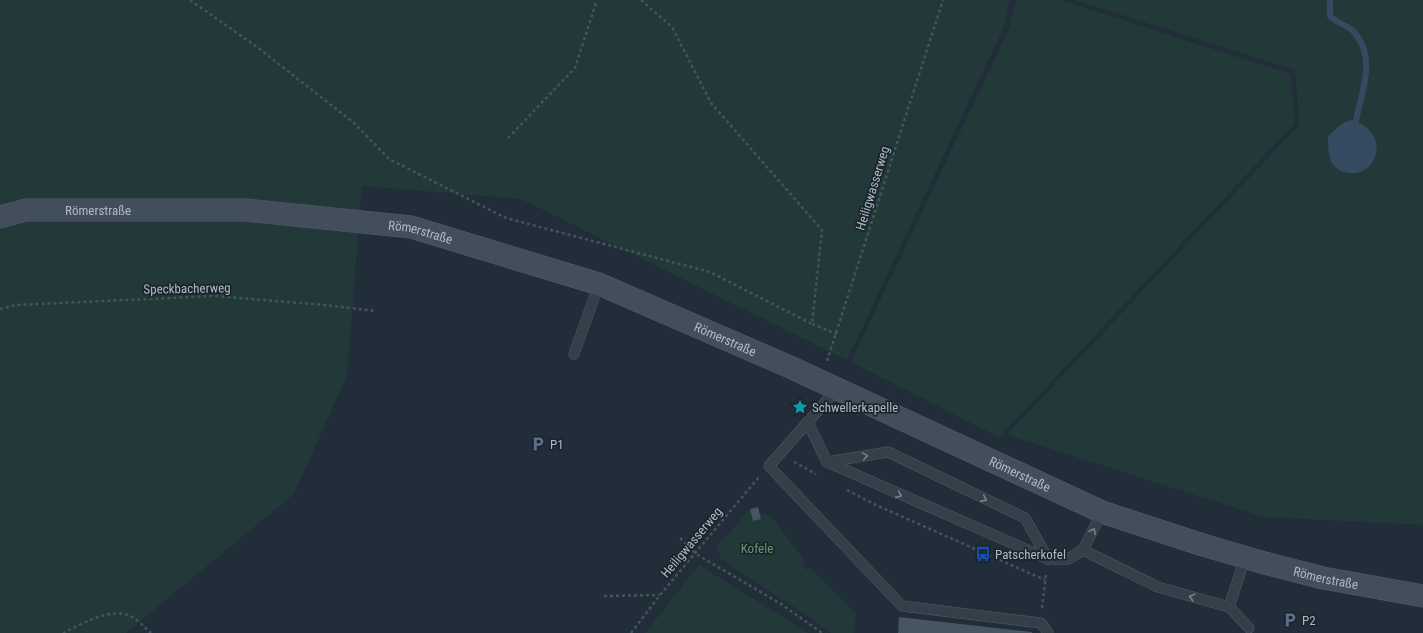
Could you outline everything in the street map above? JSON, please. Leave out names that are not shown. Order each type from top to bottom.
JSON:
[{"type":"main road","name":"Römerstraße","points":[[0,217],[26,210],[245,210],[411,227],[599,284],[828,385],[1102,512],[1245,558],[1323,578],[1420,600]]},
{"type":"lane","points":[[574,354],[599,284]]},
{"type":"lane","points":[[828,385],[808,423],[769,466],[902,606],[1041,623],[1048,633]]},
{"type":"lane","points":[[808,423],[827,462],[1048,559],[1068,559],[1083,550],[1102,512]]},
{"type":"lane","points":[[827,462],[888,452],[1025,518],[1048,559]]},
{"type":"lane","points":[[1083,550],[1158,587],[1229,607],[1249,628]]},
{"type":"lane","points":[[1229,607],[1245,558]]},
{"type":"path","points":[[190,0],[257,47],[354,123],[389,159],[506,218],[710,272],[812,324],[837,334]]},
{"type":"path","points":[[508,138],[575,68],[597,0]]},
{"type":"path","points":[[641,0],[672,27],[711,103],[822,230],[812,324]]},
{"type":"path","name":"Heiligwasserweg","points":[[828,385],[837,334],[908,106],[943,0]]},
{"type":"path","name":"Speckbacherweg","points":[[0,309],[16,305],[214,296],[326,305],[375,311]]},
{"type":"path","name":"Heiligwasserweg","points":[[631,633],[660,595],[769,466]]},
{"type":"path","points":[[876,505],[983,554],[1045,580],[1041,623]]},
{"type":"path","points":[[680,538],[696,554],[781,604],[822,633]]},
{"type":"path","points":[[604,596],[660,595]]},
{"type":"path","points":[[63,633],[118,612],[134,618],[150,633]]},
{"type":"green space","points":[[0,0],[1010,0],[1004,27],[847,360],[521,199],[362,186],[347,375],[294,494],[126,633],[0,633]]},
{"type":"green space","points":[[1016,0],[1060,0],[1291,74],[1295,123],[999,437],[851,362],[1009,29]]},
{"type":"green space","points":[[1075,0],[1423,0],[1423,525],[1264,517],[1007,435],[1299,125],[1295,70]]},
{"type":"green space","name":"Kofele","points":[[749,509],[772,517],[806,563],[803,564],[806,570],[811,568],[856,613],[854,633],[831,633],[805,614],[721,559],[716,545],[729,534]]},
{"type":"green space","points":[[699,565],[808,633],[645,633]]},
{"type":"water","points":[[1351,120],[1365,126],[1373,135],[1377,146],[1376,156],[1371,164],[1363,171],[1353,173],[1341,171],[1336,168],[1330,158],[1328,145],[1328,136],[1343,123]]},
{"type":"building","points":[[758,507],[761,519],[753,521],[750,509]]},
{"type":"building","points":[[899,617],[1032,632],[1032,633],[898,633]]},
{"type":"waterway","points":[[1330,0],[1330,16],[1336,21],[1350,28],[1355,33],[1362,43],[1365,54],[1366,77],[1356,121]]},
{"type":"place","name":"Schwellerkapelle","points":[[800,407]]},
{"type":"place","name":"P1","points":[[538,444]]},
{"type":"place","name":"Patscherkofel","points":[[983,554]]},
{"type":"place","name":"P2","points":[[1290,620]]}]
